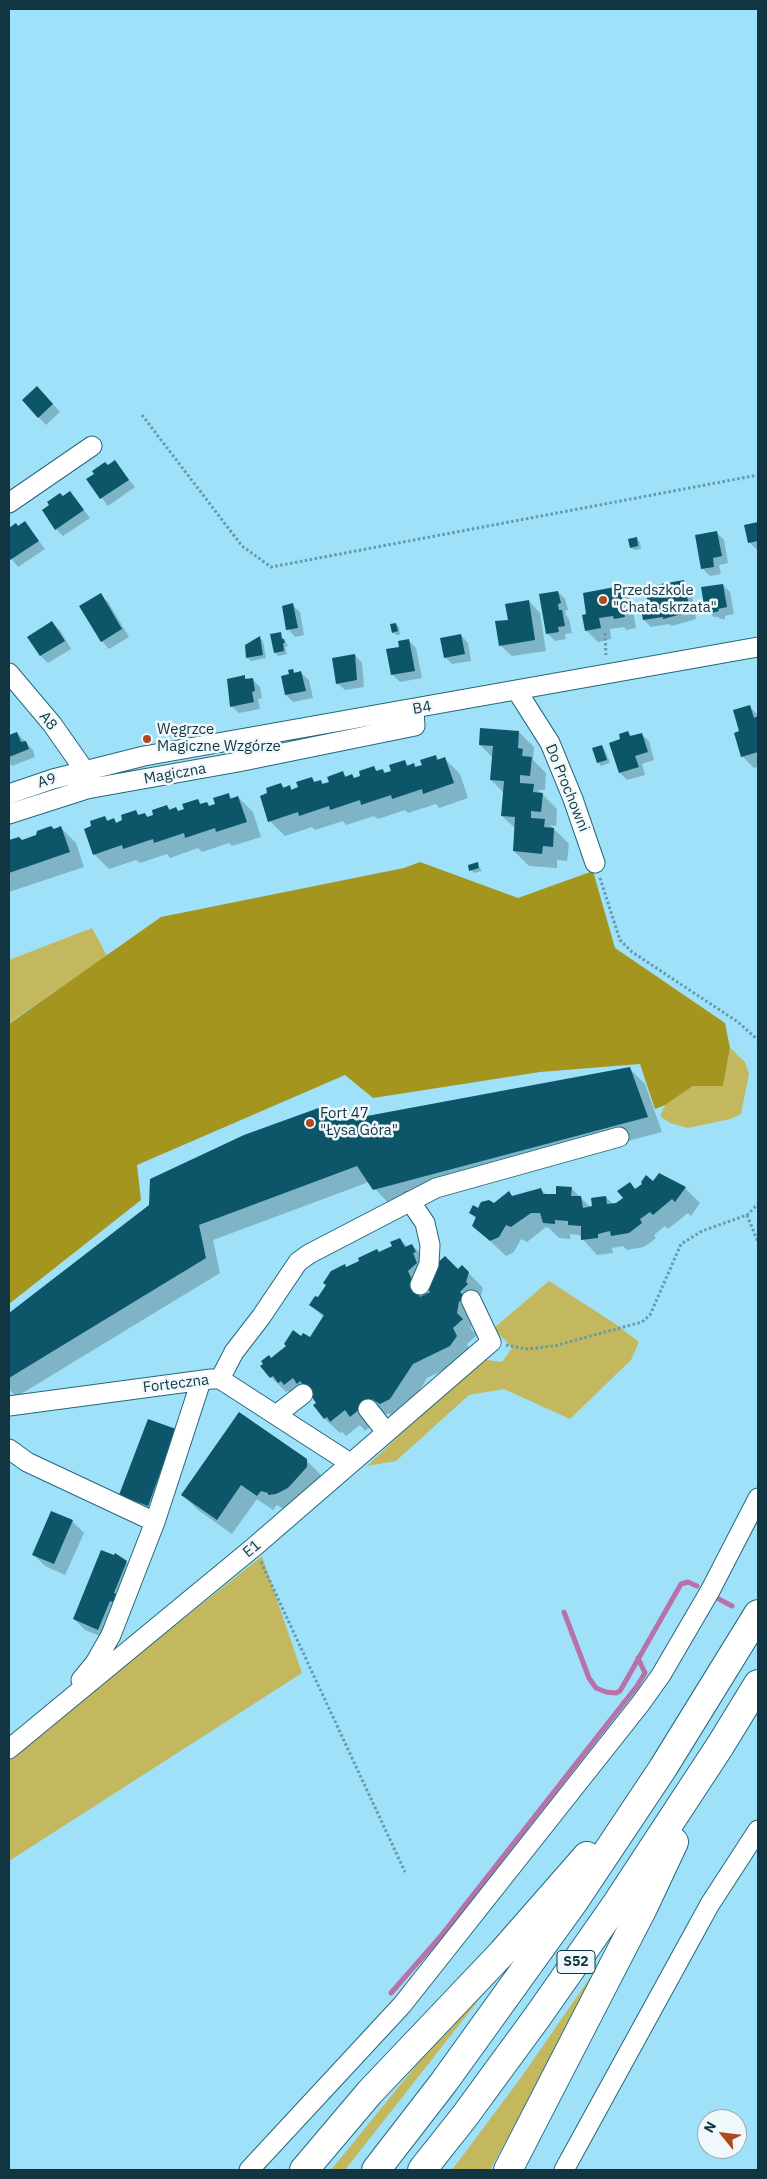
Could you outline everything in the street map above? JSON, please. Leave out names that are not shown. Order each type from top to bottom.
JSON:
[{"type":"highway","name":"S52","points":[[376,2170],[444,2082],[575,1900],[663,1768],[758,1614]]},
{"type":"highway","name":"S52","points":[[422,2170],[464,2117],[617,1904],[758,1684]]},
{"type":"highway","points":[[508,2170],[642,1908],[720,1746]]},
{"type":"highway","points":[[304,2170],[370,2092],[539,1913],[663,1768]]},
{"type":"street","points":[[9,503],[92,446]]},
{"type":"street","name":"B4","points":[[85,771],[144,756],[517,692],[758,647]]},
{"type":"street","name":"A8","points":[[9,673],[52,724],[85,771]]},
{"type":"street","name":"Do Prochowni","points":[[517,692],[550,743],[596,863]]},
{"type":"street","name":"Magiczna","points":[[9,814],[87,789],[229,764],[416,726],[414,710]]},
{"type":"street","name":"A9","points":[[9,794],[53,778],[85,771]]},
{"type":"street","points":[[220,1379],[230,1358],[261,1318],[298,1262],[309,1254],[436,1188],[619,1137]]},
{"type":"street","points":[[410,1201],[425,1223],[430,1245],[429,1264],[420,1285]]},
{"type":"street","points":[[471,1300],[491,1342]]},
{"type":"street","name":"E1","points":[[9,1749],[254,1547],[491,1342]]},
{"type":"street","name":"Forteczna","points":[[9,1406],[200,1380],[220,1379],[350,1464]]},
{"type":"street","points":[[60,1706],[95,1663],[111,1635],[155,1522],[200,1380]]},
{"type":"street","points":[[276,1415],[303,1394]]},
{"type":"street","points":[[368,1409],[386,1432]]},
{"type":"street","points":[[9,1449],[27,1462],[155,1522]]},
{"type":"street","points":[[249,2170],[402,2005],[641,1703],[661,1675],[710,1591],[758,1498]]},
{"type":"street","points":[[564,2170],[710,1904],[758,1830]]},
{"type":"path","points":[[142,415],[242,546],[271,567],[758,475]]},
{"type":"path","points":[[604,633],[606,655]]},
{"type":"path","points":[[596,863],[620,940],[632,952],[738,1022],[758,1040]]},
{"type":"path","points":[[491,1342],[525,1349],[554,1346],[642,1322],[650,1315],[681,1244],[702,1231],[747,1215],[758,1204]]},
{"type":"path","points":[[747,1215],[758,1242]]},
{"type":"path","points":[[254,1547],[406,1872]]},
{"type":"shaded area","points":[[420,862],[518,898],[593,871],[615,948],[725,1023],[730,1048],[723,1086],[693,1086],[665,1105],[655,1109],[640,1064],[540,1072],[373,1098],[345,1075],[137,1165],[141,1200],[9,1304],[9,1024],[161,917],[404,868]]},
{"type":"shaded area","points":[[92,928],[107,956],[9,1023],[9,960]]},
{"type":"shaded area","points":[[730,1048],[745,1062],[749,1074],[741,1114],[730,1119],[688,1128],[670,1123],[660,1116],[665,1105],[693,1086],[723,1086]]},
{"type":"shaded area","points":[[549,1281],[614,1323],[639,1342],[631,1360],[570,1419],[504,1389],[469,1395],[396,1461],[367,1466],[480,1359],[502,1362],[512,1348],[494,1328]]},
{"type":"shaded area","points":[[262,1556],[302,1673],[9,1861],[9,1758]]},
{"type":"shaded area","points":[[614,1943],[490,2170],[452,2170],[520,2079]]},
{"type":"shaded area","points":[[503,1969],[345,2170],[331,2170],[444,2031]]},
{"type":"building","points":[[37,386],[53,404],[38,418],[22,400]]},
{"type":"building","points":[[115,460],[129,480],[100,499],[86,479],[94,474],[92,471],[105,462],[108,465]]},
{"type":"building","points":[[70,491],[84,510],[55,530],[42,510],[49,505],[47,502],[60,493],[63,496]]},
{"type":"building","points":[[25,521],[39,541],[10,560],[9,528],[16,523],[18,526]]},
{"type":"building","points":[[758,522],[758,541],[748,543],[744,525]]},
{"type":"building","points":[[717,531],[722,556],[713,558],[714,567],[701,569],[695,535]]},
{"type":"building","points":[[637,537],[638,546],[630,548],[628,539]]},
{"type":"building","points":[[684,580],[690,612],[663,619],[663,617],[643,620],[640,604],[648,603],[644,587]]},
{"type":"building","points":[[723,584],[727,607],[712,613],[712,610],[705,611],[701,587]]},
{"type":"building","points":[[620,586],[625,617],[614,619],[613,616],[599,618],[601,628],[585,631],[582,615],[586,614],[583,593]]},
{"type":"building","points":[[558,591],[561,603],[558,604],[559,610],[562,610],[565,626],[558,627],[559,632],[546,634],[539,594]]},
{"type":"building","points":[[101,593],[122,629],[101,642],[79,606]]},
{"type":"building","points":[[529,600],[535,640],[499,646],[495,621],[508,620],[505,604]]},
{"type":"building","points":[[293,603],[298,628],[286,630],[282,606]]},
{"type":"building","points":[[52,621],[65,641],[40,656],[27,637]]},
{"type":"building","points":[[396,623],[398,631],[392,633],[390,624]]},
{"type":"building","points":[[281,632],[285,643],[283,643],[284,651],[274,653],[270,634]]},
{"type":"building","points":[[461,634],[465,654],[444,658],[440,638]]},
{"type":"building","points":[[260,636],[263,655],[246,658],[245,645]]},
{"type":"building","points":[[409,639],[415,671],[391,675],[386,649],[399,647],[398,641]]},
{"type":"building","points":[[355,654],[357,680],[336,684],[332,658]]},
{"type":"building","points":[[293,669],[294,673],[301,671],[306,691],[285,695],[281,676],[289,674],[288,670]]},
{"type":"building","points":[[245,675],[245,679],[253,678],[255,691],[252,692],[254,702],[230,707],[227,679]]},
{"type":"building","points":[[750,705],[754,718],[758,716],[758,752],[741,757],[734,733],[739,731],[733,710]]},
{"type":"building","points":[[480,728],[519,731],[518,748],[523,749],[522,756],[532,757],[530,776],[520,775],[520,783],[534,784],[533,792],[543,793],[541,812],[531,811],[531,818],[545,819],[544,827],[554,828],[553,847],[543,846],[542,854],[513,851],[515,817],[501,816],[504,781],[490,780],[493,746],[479,745]]},
{"type":"building","points":[[628,731],[630,736],[642,733],[648,752],[635,756],[639,767],[619,773],[609,743],[620,739],[619,734]]},
{"type":"building","points":[[17,732],[21,742],[26,741],[29,749],[9,757],[9,735]]},
{"type":"building","points":[[602,745],[607,760],[597,763],[592,748]]},
{"type":"building","points":[[436,755],[437,760],[445,757],[454,783],[423,794],[422,789],[392,799],[391,795],[361,805],[360,800],[330,810],[329,806],[299,816],[298,812],[268,822],[260,796],[267,793],[266,788],[281,783],[283,788],[290,785],[291,790],[298,787],[296,782],[312,777],[314,782],[321,780],[322,784],[329,782],[327,777],[343,771],[345,777],[352,774],[354,778],[360,776],[359,771],[374,766],[376,771],[383,769],[384,773],[391,771],[389,765],[405,760],[407,766],[414,763],[415,767],[422,765],[420,760]]},
{"type":"building","points":[[229,793],[230,799],[238,796],[247,822],[216,832],[215,828],[185,838],[184,833],[154,843],[153,839],[123,849],[122,845],[93,855],[84,829],[91,826],[90,821],[105,816],[107,821],[114,818],[116,823],[122,820],[121,815],[136,810],[138,815],[145,813],[147,817],[153,815],[152,810],[167,805],[169,810],[176,807],[178,811],[184,809],[182,804],[198,799],[200,804],[207,802],[209,806],[215,804],[213,798]]},
{"type":"building","points":[[51,826],[54,829],[61,826],[70,852],[9,873],[9,840],[19,837],[22,840],[36,835],[37,831]]},
{"type":"building","points":[[478,862],[479,868],[469,871],[468,865]]},
{"type":"building","points":[[630,1067],[648,1117],[373,1190],[357,1166],[199,1225],[206,1258],[9,1378],[9,1313],[149,1205],[150,1179],[244,1135],[324,1106],[340,1121]]},
{"type":"building","points":[[659,1173],[686,1187],[675,1202],[672,1199],[653,1215],[650,1212],[640,1219],[642,1223],[629,1233],[611,1236],[610,1231],[598,1234],[598,1238],[581,1240],[581,1226],[568,1225],[568,1221],[555,1220],[555,1224],[543,1223],[540,1213],[531,1213],[511,1227],[506,1225],[499,1237],[490,1241],[472,1226],[476,1217],[469,1213],[473,1205],[478,1208],[481,1202],[489,1200],[494,1203],[509,1191],[512,1196],[541,1188],[543,1194],[556,1194],[556,1186],[572,1187],[571,1196],[581,1196],[583,1208],[592,1206],[591,1198],[606,1196],[607,1204],[616,1203],[623,1198],[617,1191],[630,1182],[635,1189],[642,1184],[641,1182],[646,1175],[653,1181]]},
{"type":"building","points":[[400,1238],[405,1247],[412,1244],[416,1252],[413,1253],[417,1263],[408,1271],[420,1297],[430,1292],[423,1283],[437,1269],[434,1266],[445,1256],[458,1269],[462,1265],[469,1272],[466,1282],[468,1284],[460,1292],[465,1297],[459,1302],[457,1313],[463,1319],[453,1328],[457,1336],[450,1346],[413,1364],[390,1399],[380,1404],[372,1399],[350,1417],[345,1410],[330,1422],[327,1417],[324,1419],[313,1405],[316,1403],[300,1381],[297,1384],[293,1378],[284,1385],[281,1381],[278,1383],[273,1376],[270,1378],[260,1366],[263,1364],[261,1361],[269,1355],[271,1358],[286,1346],[284,1344],[293,1330],[301,1336],[303,1333],[310,1337],[324,1315],[309,1305],[315,1296],[318,1297],[326,1285],[323,1283],[331,1271],[345,1264],[346,1267],[359,1261],[358,1258],[377,1249],[379,1252],[392,1246],[390,1242]]},
{"type":"building","points":[[239,1412],[307,1459],[307,1467],[288,1488],[276,1494],[268,1495],[268,1493],[261,1491],[257,1496],[241,1485],[217,1520],[181,1495]]},
{"type":"building","points":[[148,1419],[176,1429],[148,1506],[119,1495]]},
{"type":"building","points":[[51,1511],[73,1520],[54,1564],[32,1555]]},
{"type":"building","points":[[101,1550],[114,1555],[115,1553],[127,1561],[114,1593],[116,1594],[113,1602],[110,1601],[98,1630],[73,1619]]},
{"type":"waterway","points":[[564,1612],[589,1678],[596,1688],[616,1693],[620,1691],[681,1584],[688,1582],[697,1586]]},
{"type":"waterway","points":[[715,1597],[732,1606]]},
{"type":"waterway","points":[[391,1993],[440,1937],[637,1686],[645,1673],[638,1658]]},
{"type":"place","name":"Przedszkole \"Chata skrzata\"","points":[[603,600]]},
{"type":"place","name":"Węgrzce Magiczne Wzgórze","points":[[147,739]]},
{"type":"place","name":"Fort 47 \"Łysa Góra\"","points":[[310,1123]]}]
